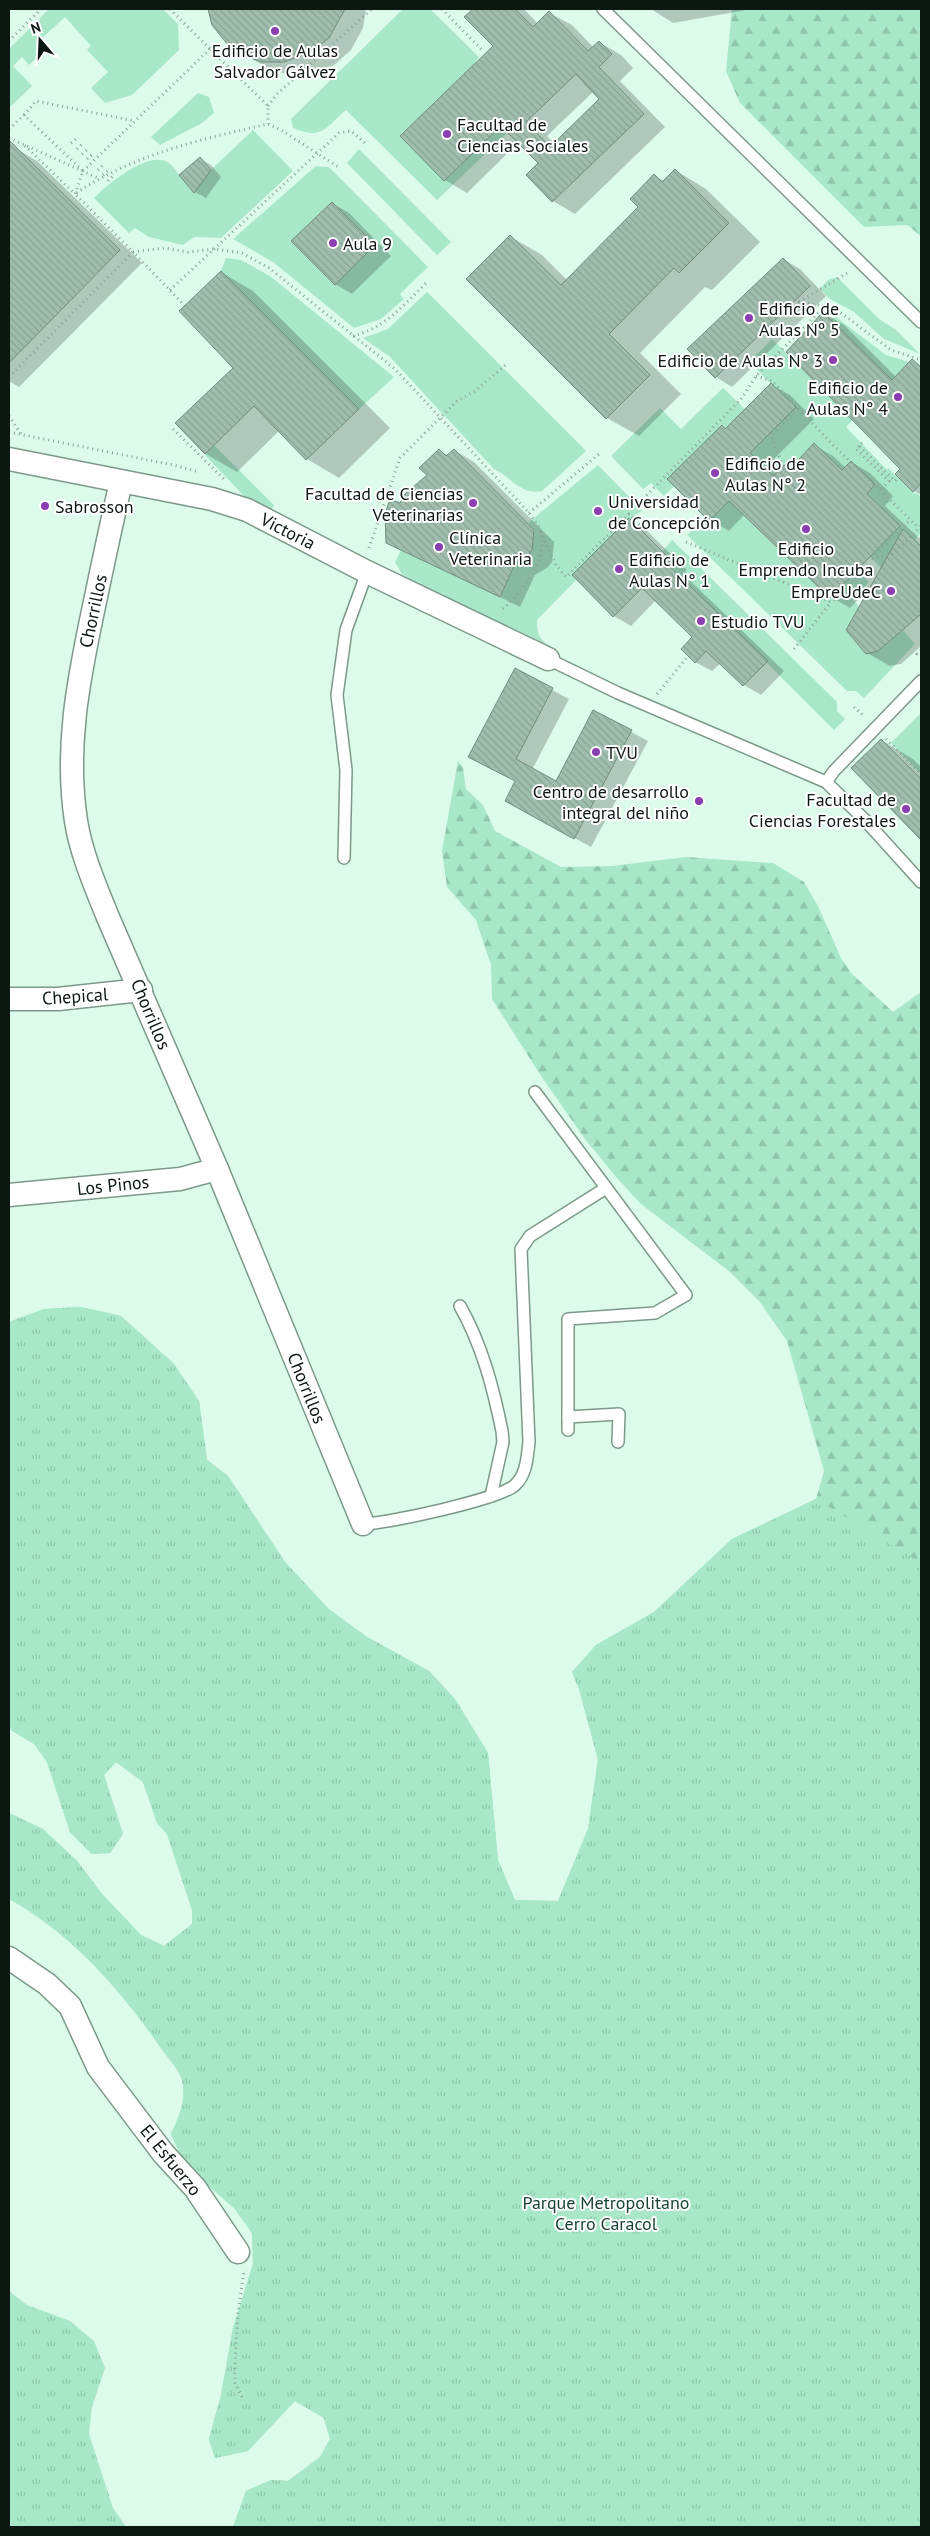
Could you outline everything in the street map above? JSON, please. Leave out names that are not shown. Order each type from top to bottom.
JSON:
[{"type":"street","name":"Victoria","points":[[9,459],[212,499],[246,510],[367,572],[548,660]]},
{"type":"street","name":"Chorrillos","points":[[121,482],[77,683],[70,756],[76,822],[82,848],[106,915],[141,990],[217,1169],[363,1524]]},
{"type":"street","name":"Chepical","points":[[9,999],[58,998],[141,990]]},
{"type":"street","name":"Los Pinos","points":[[9,1196],[180,1179],[217,1169]]},
{"type":"street","name":"El Esfuerzo","points":[[9,1958],[47,1984],[70,2006],[98,2067],[163,2152],[195,2188],[238,2252]]},
{"type":"lane","points":[[603,9],[921,322]]},
{"type":"lane","points":[[344,858],[346,770],[337,695],[346,630],[367,572]]},
{"type":"lane","points":[[548,660],[618,693],[826,782],[864,819],[921,882]]},
{"type":"lane","points":[[826,782],[834,771],[921,681]]},
{"type":"lane","points":[[535,1092],[686,1295],[655,1313],[568,1319],[568,1430]]},
{"type":"lane","points":[[363,1524],[393,1521],[491,1496],[505,1492],[517,1484],[524,1471],[529,1442],[521,1249],[530,1236],[606,1188]]},
{"type":"lane","points":[[460,1306],[486,1364],[502,1431],[503,1442],[491,1496]]},
{"type":"lane","points":[[568,1417],[619,1414],[618,1442]]},
{"type":"path","points":[[9,41],[41,9]]},
{"type":"path","points":[[170,9],[268,106]]},
{"type":"path","points":[[268,124],[268,106],[277,94],[372,9]]},
{"type":"path","points":[[442,9],[482,50]]},
{"type":"path","points":[[75,194],[82,171],[210,49]]},
{"type":"path","points":[[9,129],[36,102],[135,121]]},
{"type":"path","points":[[24,115],[82,171]]},
{"type":"path","points":[[75,194],[98,178],[179,145],[268,124],[281,130],[340,168]]},
{"type":"path","points":[[170,290],[339,133],[351,131],[366,144]]},
{"type":"path","points":[[9,138],[98,178]]},
{"type":"path","points":[[71,143],[77,138]]},
{"type":"path","points":[[23,144],[185,306]]},
{"type":"path","points":[[77,149],[82,144]]},
{"type":"path","points":[[82,154],[88,149]]},
{"type":"path","points":[[87,160],[93,154]]},
{"type":"path","points":[[92,165],[98,159]]},
{"type":"path","points":[[98,170],[104,164]]},
{"type":"path","points":[[103,175],[108,170]]},
{"type":"path","points":[[108,180],[114,175]]},
{"type":"path","points":[[9,377],[133,252],[165,248],[188,252],[215,250],[242,253],[269,268],[352,337],[395,369],[529,513],[540,529],[556,565],[566,577],[629,514],[641,526]]},
{"type":"path","points":[[862,264],[798,302],[833,307],[891,350],[921,360]]},
{"type":"path","points":[[352,337],[374,330],[386,322],[427,282]]},
{"type":"path","points":[[643,499],[742,398],[756,376],[825,306]]},
{"type":"path","points":[[368,549],[400,458],[457,401],[491,379],[508,363]]},
{"type":"path","points":[[756,376],[772,381],[855,466],[910,520],[920,527],[895,553],[872,559],[910,520]]},
{"type":"path","points":[[783,466],[771,435],[799,407]]},
{"type":"path","points":[[9,416],[22,435]]},
{"type":"path","points":[[173,429],[233,487]]},
{"type":"path","points":[[880,490],[889,481],[856,449],[860,444],[896,481],[898,478]]},
{"type":"path","points":[[529,513],[599,454]]},
{"type":"path","points":[[851,470],[855,466]]},
{"type":"path","points":[[499,612],[524,588],[534,571],[541,545],[540,529]]},
{"type":"path","points":[[686,542],[831,602]]},
{"type":"path","points":[[794,649],[831,602],[860,574]]},
{"type":"path","points":[[921,650],[917,654],[921,656]]},
{"type":"path","points":[[658,693],[688,656]]},
{"type":"path","points":[[238,2252],[244,2269],[238,2313],[235,2383],[242,2397]]},
{"type":"green space","points":[[49,9],[163,9],[178,24],[179,50],[132,95],[105,103],[91,88],[108,72],[87,50],[91,46],[65,17],[38,42],[45,49],[29,65],[22,57],[13,66],[32,86],[9,108],[9,49]]},
{"type":"green space","points":[[401,9],[430,9],[479,57],[472,67],[401,136],[501,125],[508,132],[437,200],[346,110],[322,131],[317,133],[293,128],[291,119]]},
{"type":"green space","points":[[732,9],[921,9],[921,236],[907,225],[864,227],[740,103],[726,71]]},
{"type":"green space","points":[[198,93],[209,97],[214,113],[202,123],[160,145],[151,137]]},
{"type":"green space","points":[[253,130],[293,171],[221,238],[194,237],[183,245],[149,237],[135,228],[129,233],[94,198],[129,170],[151,161],[161,160],[169,163],[179,175],[200,157],[211,170]]},
{"type":"green space","points":[[359,149],[451,242],[437,255],[347,163]]},
{"type":"green space","points":[[316,166],[329,167],[428,267],[400,294],[404,299],[381,319],[354,328],[273,262],[233,239]]},
{"type":"green space","points":[[226,258],[241,260],[270,276],[394,377],[359,409],[221,271]]},
{"type":"green space","points":[[837,277],[879,319],[896,330],[920,354],[884,339],[854,312],[830,299],[820,289],[828,280]]},
{"type":"green space","points":[[427,292],[586,451],[542,491],[528,491],[494,469],[390,357],[363,338],[388,329]]},
{"type":"green space","points":[[836,317],[886,355],[909,362],[846,427],[887,470],[888,468],[913,492],[921,496],[921,533],[891,566],[882,569],[863,549],[899,525],[852,479],[846,467],[842,470],[814,444],[790,469],[786,464],[744,515],[830,598],[857,570],[869,582],[853,599],[859,607],[846,630],[866,654],[878,651],[903,630],[915,644],[864,698],[856,691],[847,691],[687,535],[705,517],[709,521],[763,467],[722,425],[668,479],[674,486],[664,496],[651,483],[643,489],[611,456],[660,408],[681,429],[723,388],[770,433],[795,407],[749,362],[772,339],[841,408],[880,368],[830,319]]},
{"type":"green space","points":[[214,445],[274,505],[271,511],[245,497],[205,455]]},
{"type":"green space","points":[[598,465],[642,510],[631,520],[629,518],[572,575],[576,580],[537,620],[539,635],[547,644],[556,649],[484,623],[402,574],[395,562],[401,550],[500,597],[510,576],[500,565],[519,561],[532,550],[533,541],[530,535],[535,530],[528,523]]},
{"type":"green space","points":[[672,540],[837,702],[837,711],[845,719],[834,730],[667,563],[662,552]]},
{"type":"green space","points":[[921,713],[921,774],[891,743]]},
{"type":"green space","name":"Parque Metropolitano Cerro Caracol","points":[[458,761],[463,768],[466,789],[483,805],[495,831],[561,867],[612,866],[686,857],[773,863],[804,882],[818,906],[841,958],[852,974],[893,1012],[921,992],[921,2527],[233,2527],[246,2491],[271,2480],[288,2481],[320,2457],[330,2439],[324,2418],[295,2401],[248,2451],[215,2458],[209,2439],[221,2395],[233,2328],[253,2264],[252,2233],[235,2209],[185,2165],[171,2134],[177,2121],[184,2094],[182,2080],[173,2063],[112,1984],[74,1946],[32,1913],[9,1899],[9,1813],[43,1829],[77,1861],[102,1894],[141,1935],[164,1946],[192,1924],[192,1910],[167,1834],[157,1823],[143,1782],[116,1762],[104,1775],[123,1834],[110,1853],[92,1854],[70,1832],[47,1762],[34,1744],[9,1729],[9,1322],[44,1309],[81,1307],[121,1316],[174,1364],[199,1401],[207,1460],[228,1476],[285,1562],[329,1609],[367,1637],[429,1671],[455,1699],[488,1753],[498,1860],[515,1900],[558,1901],[588,1829],[598,1760],[579,1689],[572,1672],[596,1645],[654,1612],[732,1539],[816,1499],[824,1471],[787,1341],[760,1302],[730,1272],[641,1204],[616,1177],[585,1139],[541,1076],[492,999],[491,965],[476,920],[447,887],[442,851]]},
{"type":"green space","name":"Parque Metropolitano Cerro Caracol","points":[[81,1307],[121,1316],[174,1364],[199,1401],[207,1460],[228,1476],[285,1562],[329,1610],[367,1637],[429,1671],[455,1699],[488,1753],[498,1860],[515,1900],[558,1901],[588,1829],[598,1759],[579,1689],[572,1672],[596,1645],[654,1612],[732,1539],[816,1499],[921,1563],[921,2527],[233,2527],[246,2491],[271,2480],[288,2481],[320,2457],[330,2439],[324,2418],[295,2401],[248,2451],[215,2458],[209,2439],[221,2395],[233,2328],[253,2264],[252,2233],[235,2209],[185,2165],[171,2134],[177,2121],[184,2094],[182,2080],[173,2063],[112,1984],[74,1946],[32,1913],[9,1899],[9,1813],[43,1829],[77,1861],[102,1894],[141,1935],[164,1946],[192,1924],[192,1910],[167,1834],[157,1823],[143,1782],[116,1762],[104,1775],[123,1834],[110,1853],[92,1854],[70,1832],[47,1762],[34,1744],[9,1729],[9,1322],[44,1309]]},
{"type":"green space","points":[[9,2291],[27,2305],[70,2321],[94,2341],[105,2368],[92,2407],[89,2434],[113,2508],[126,2527],[9,2527]]},
{"type":"building","name":"Edificio de Aulas Salvador Gálvez","points":[[208,9],[345,9],[329,38],[311,52],[284,62],[262,62],[242,55],[228,45],[212,25]]},
{"type":"building","points":[[473,9],[515,9],[533,27],[549,11],[588,51],[599,41],[612,54],[599,67],[644,114],[552,202],[526,175],[538,163],[501,126],[444,181],[400,136],[493,46],[464,17]],"holes":[[[576,74],[599,99],[550,147],[526,122]]]},
{"type":"building","points":[[9,140],[120,250],[9,363]]},
{"type":"building","points":[[200,157],[211,170],[194,193],[179,175]]},
{"type":"building","points":[[675,169],[729,223],[679,273],[674,268],[609,334],[650,375],[606,419],[466,279],[510,235],[561,285],[638,207],[630,199],[654,174],[662,182]]},
{"type":"building","name":"Aula 9","points":[[332,202],[375,245],[335,285],[291,241]]},
{"type":"building","name":"Edificio de Aulas Nº 5","points":[[783,258],[810,286],[715,378],[687,349]]},
{"type":"building","points":[[221,271],[359,409],[306,460],[254,406],[205,454],[175,423],[233,368],[179,311]]},
{"type":"building","points":[[823,312],[892,380],[912,359],[921,367],[921,483],[913,492],[895,474],[900,469],[786,352]]},
{"type":"building","points":[[771,383],[796,407],[750,453],[773,476],[786,464],[790,469],[814,443],[842,470],[851,461],[875,484],[867,494],[900,526],[830,598],[729,501],[709,521],[667,479],[722,425],[725,429]]},
{"type":"building","points":[[439,449],[446,456],[454,449],[534,530],[532,550],[527,557],[515,564],[500,597],[386,543],[385,514],[390,499],[400,503],[405,494],[427,475],[419,468]]},
{"type":"building","points":[[629,518],[671,560],[667,564],[768,661],[743,686],[706,651],[695,663],[681,649],[692,637],[642,588],[613,617],[572,575]]},
{"type":"building","name":"EmpreUdeC","points":[[903,529],[921,546],[921,614],[878,651],[866,654],[846,630]]},
{"type":"building","points":[[515,668],[553,688],[516,759],[556,781],[593,710],[632,730],[574,839],[505,801],[515,781],[468,757]]},
{"type":"building","name":"Facultad de Ciencias Forestales","points":[[881,739],[921,779],[921,840],[851,768]]},
{"type":"place","name":"Edificio de Aulas Salvador Gálvez","points":[[275,31]]},
{"type":"place","name":"Facultad de Ciencias Sociales","points":[[447,134]]},
{"type":"place","name":"Aula 9","points":[[333,243]]},
{"type":"place","name":"Edificio de Aulas Nº 5","points":[[749,318]]},
{"type":"place","name":"Edificio de Aulas N° 3","points":[[833,360]]},
{"type":"place","name":"Edificio de Aulas N° 4","points":[[898,397]]},
{"type":"place","name":"Edificio de Aulas N° 2","points":[[715,473]]},
{"type":"place","name":"Facultad de Ciencias Veterinarias","points":[[473,503]]},
{"type":"place","name":"Sabrosson","points":[[45,506]]},
{"type":"place","name":"Universidad de Concepción","points":[[598,511]]},
{"type":"place","name":"Edificio Emprendo Incuba","points":[[806,529]]},
{"type":"place","name":"Clínica Veterinaria","points":[[439,547]]},
{"type":"place","name":"Edificio de Aulas N° 1","points":[[619,569]]},
{"type":"place","name":"EmpreUdeC","points":[[891,591]]},
{"type":"place","name":"Estudio TVU","points":[[701,621]]},
{"type":"place","name":"TVU","points":[[596,752]]},
{"type":"place","name":"Centro de desarrollo integral del niño","points":[[699,801]]},
{"type":"place","name":"Facultad de Ciencias Forestales","points":[[906,809]]}]
